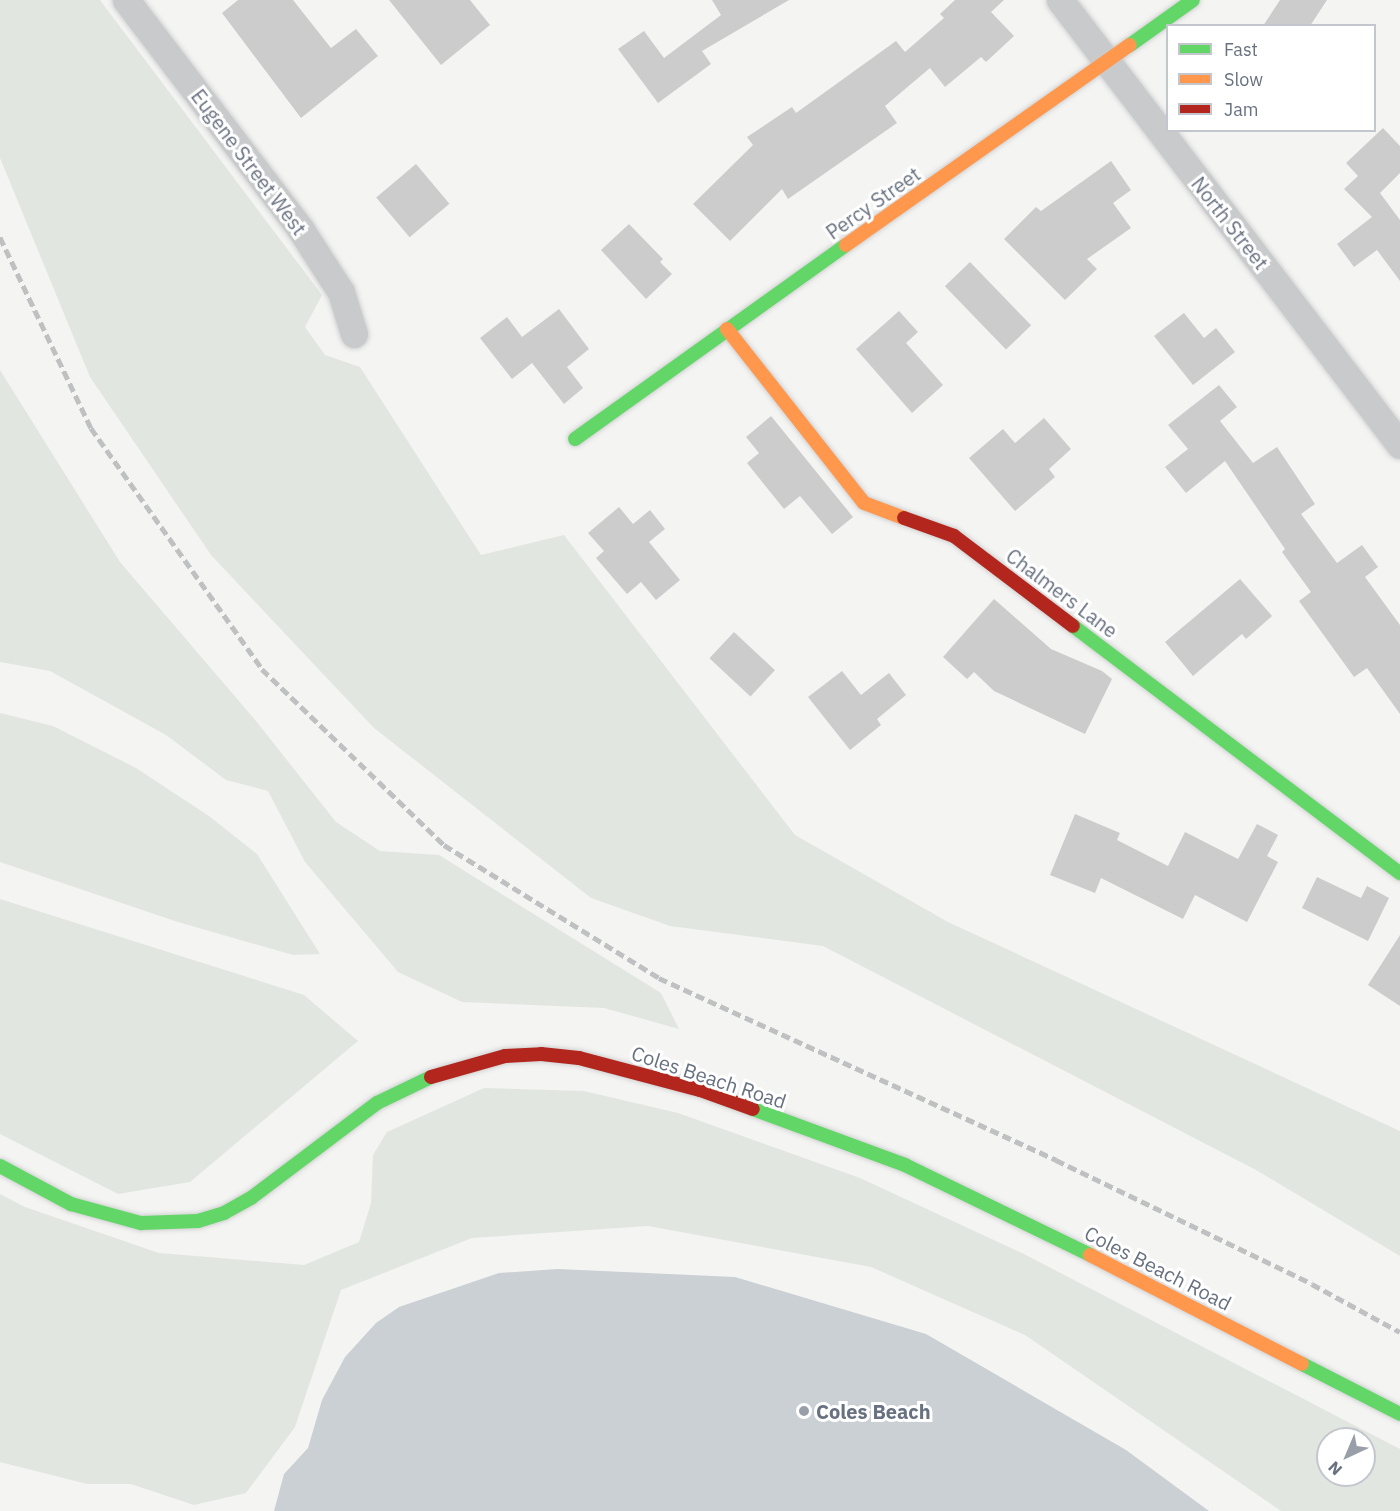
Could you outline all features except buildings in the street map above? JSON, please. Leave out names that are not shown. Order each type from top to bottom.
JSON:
[{"type":"street","name":"Eugene Street West","points":[[126,0],[301,230],[341,292],[354,334]]},
{"type":"street","name":"North Street","points":[[1060,0],[1400,444]]},
{"type":"street","name":"Percy Street","points":[[576,439],[727,328],[1107,63],[1193,0]]},
{"type":"street","name":"Chalmers Lane","points":[[727,328],[864,503],[954,536],[1400,873]]},
{"type":"street","name":"Coles Beach Road","points":[[0,1166],[71,1204],[141,1223],[198,1221],[224,1212],[251,1198],[377,1103],[438,1072],[506,1056],[541,1054],[579,1058],[700,1090],[905,1165],[1089,1255],[1400,1413]]},
{"type":"shaded area","points":[[0,0],[100,0],[322,295],[305,327],[325,355],[360,367],[481,555],[564,535],[795,835],[948,922],[1400,1131],[1400,1256],[1256,1170],[823,946],[670,926],[591,898],[374,728],[211,555],[90,377],[0,158]]},
{"type":"shaded area","points":[[0,370],[120,562],[256,721],[336,822],[380,851],[439,855],[661,993],[679,1029],[604,1008],[462,1002],[398,972],[305,862],[268,791],[226,780],[166,735],[50,671],[0,662]]},
{"type":"shaded area","points":[[0,713],[53,726],[136,768],[209,816],[257,854],[320,954],[293,955],[178,922],[0,862]]},
{"type":"shaded area","points":[[0,899],[304,995],[358,1041],[190,1182],[118,1194],[0,1134]]},
{"type":"shaded area","points":[[484,1088],[584,1091],[678,1113],[860,1178],[1022,1253],[1358,1427],[1316,1427],[1316,1487],[1376,1487],[1376,1437],[1400,1449],[1400,1511],[1281,1511],[1025,1335],[871,1267],[648,1226],[472,1238],[341,1290],[295,1427],[246,1493],[194,1505],[131,1484],[87,1484],[0,1462],[0,1194],[25,1207],[159,1253],[304,1265],[359,1242],[371,1203],[373,1155],[387,1132]]},
{"type":"shaded area","name":"Coles Beach","points":[[558,1269],[735,1277],[926,1334],[1126,1450],[1209,1511],[274,1511],[284,1474],[308,1448],[322,1400],[345,1357],[376,1323],[399,1307],[499,1273]]},
{"type":"railway","points":[[0,237],[91,428],[262,669],[444,845],[659,978],[1056,1160],[1312,1284],[1400,1332]]},
{"type":"traffic: fast","points":[[1130,45],[1193,0]]},
{"type":"traffic: fast","points":[[575,439],[846,245]]},
{"type":"traffic: fast","points":[[1073,626],[1400,873]]},
{"type":"traffic: fast","points":[[0,1166],[71,1204],[141,1223],[198,1221],[224,1213],[251,1198],[377,1103],[431,1077]]},
{"type":"traffic: fast","points":[[753,1109],[905,1165],[1090,1255]]},
{"type":"traffic: fast","points":[[1302,1364],[1400,1414]]},
{"type":"traffic: slow","points":[[846,245],[1130,45]]},
{"type":"traffic: slow","points":[[727,329],[864,503],[904,518]]},
{"type":"traffic: slow","points":[[1090,1255],[1302,1364]]},
{"type":"traffic: jam","points":[[904,518],[954,536],[1073,626]]},
{"type":"traffic: jam","points":[[431,1077],[505,1056],[541,1054],[579,1058],[700,1090],[753,1109]]},
{"type":"place","name":"Coles Beach","points":[[804,1411]]}]
